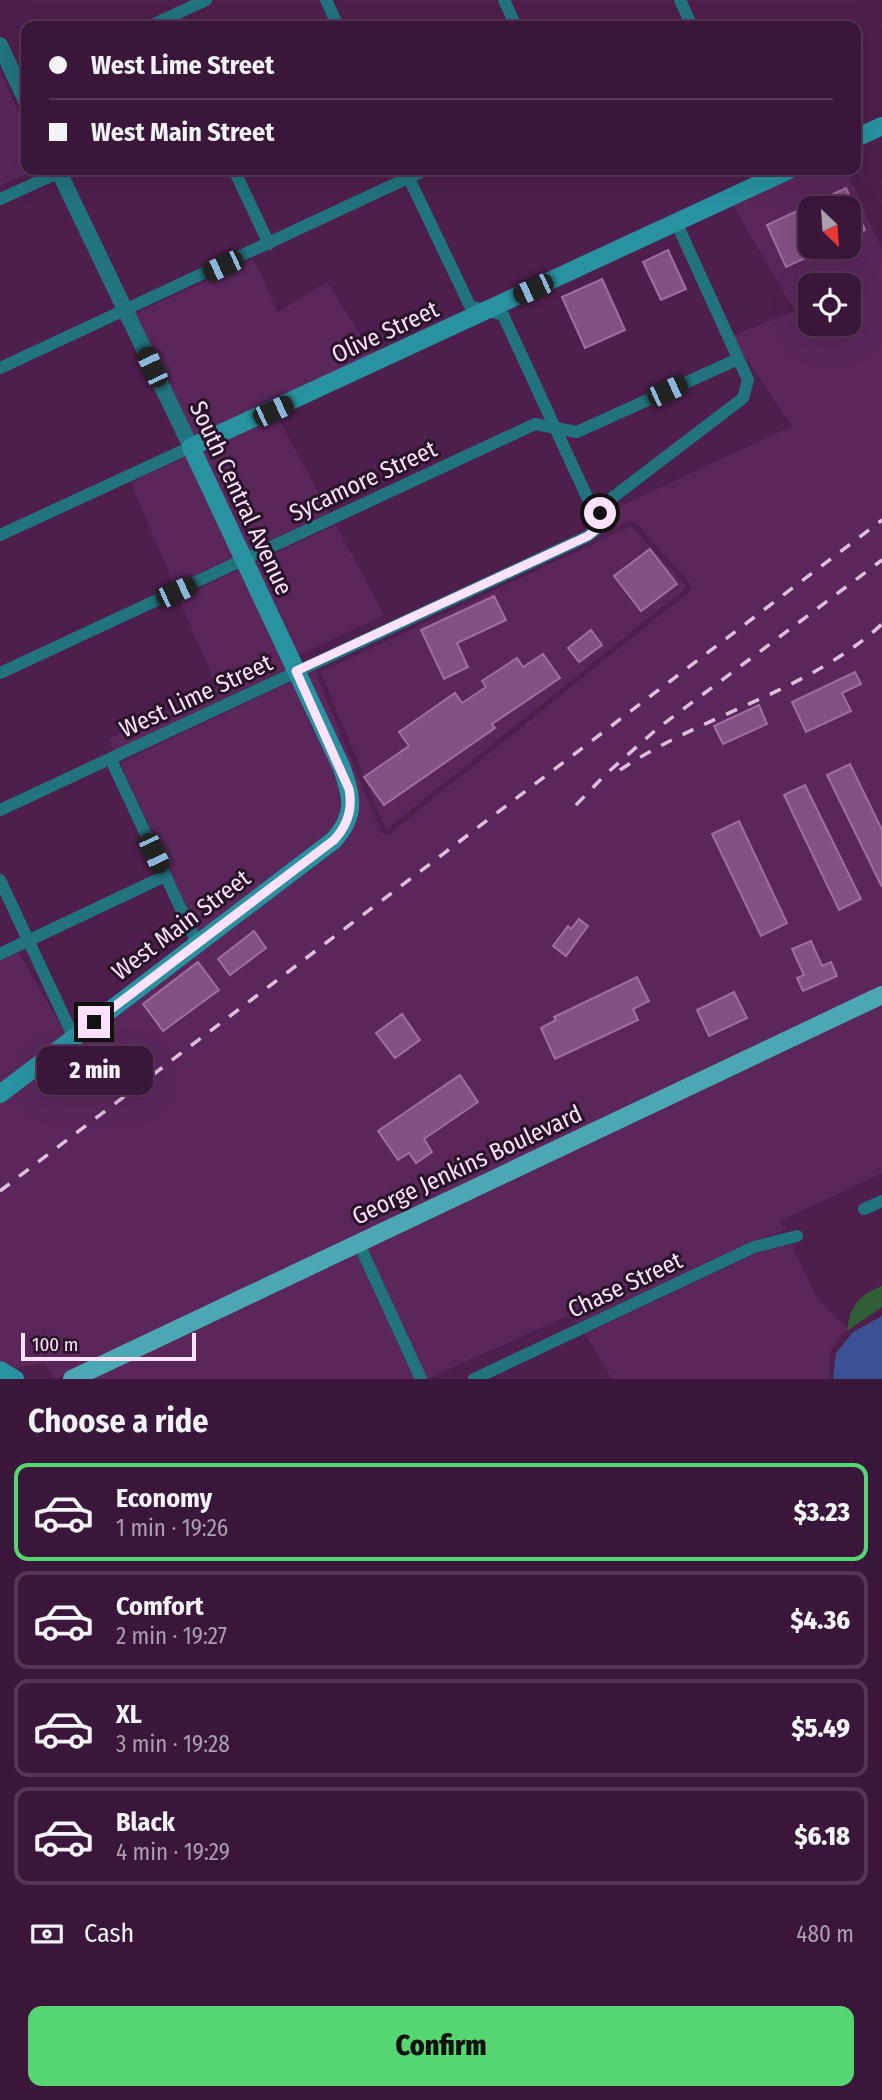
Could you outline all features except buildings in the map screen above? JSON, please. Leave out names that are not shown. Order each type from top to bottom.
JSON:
[{"type":"main road","points":[[861,136],[882,126]]},
{"type":"main road","name":"Olive Street","points":[[191,447],[676,222],[762,175]]},
{"type":"main road","name":"South Central Avenue","points":[[191,447],[341,766],[351,801],[350,813]]},
{"type":"main road","name":"West Main Street","points":[[0,1094],[334,840],[342,831],[350,813]]},
{"type":"main road","name":"George Jenkins Boulevard","points":[[72,1379],[882,995]]},
{"type":"main road","points":[[0,1370],[15,1379]]},
{"type":"street","points":[[169,21],[206,0]]},
{"type":"street","points":[[326,0],[336,21]]},
{"type":"street","points":[[504,0],[514,21]]},
{"type":"street","points":[[680,0],[690,21]]},
{"type":"street","points":[[0,45],[21,86]]},
{"type":"street","points":[[0,199],[51,175]]},
{"type":"street","name":"South Central Avenue","points":[[61,175],[191,447]]},
{"type":"street","points":[[236,175],[269,244]]},
{"type":"street","points":[[0,368],[269,244],[405,175]]},
{"type":"street","points":[[407,175],[470,306],[503,315],[587,497],[600,513]]},
{"type":"street","points":[[676,222],[738,359]]},
{"type":"street","name":"West Lime Street","points":[[0,810],[588,536],[600,526],[600,513],[612,498],[743,398],[748,380],[738,359]]},
{"type":"street","name":"Sycamore Street","points":[[0,673],[535,424],[578,432],[738,359]]},
{"type":"street","name":"Olive Street","points":[[0,535],[191,447]]},
{"type":"street","points":[[111,760],[197,943]]},
{"type":"street","points":[[0,954],[165,876]]},
{"type":"street","points":[[0,880],[74,1038]]},
{"type":"street","points":[[864,1209],[882,1201]]},
{"type":"street","name":"Chase Street","points":[[474,1379],[754,1247],[797,1236]]},
{"type":"street","points":[[359,1244],[421,1379]]},
{"type":"shaded area","points":[[0,72],[21,117],[21,175],[24,175],[0,186]]},
{"type":"shaded area","points":[[794,175],[848,175],[858,196],[798,196],[798,259],[861,259],[861,203],[882,249],[882,988],[56,1379],[44,1363],[10,1369],[0,1363],[0,1102],[354,821],[305,675],[316,670],[381,832],[387,836],[691,590],[690,583],[634,521],[602,534],[610,511],[792,426],[741,351],[734,335],[795,311],[732,204]]},
{"type":"shaded area","points":[[253,259],[278,312],[327,282],[374,356],[193,438],[134,314]]},
{"type":"shaded area","points":[[277,416],[329,513],[246,551],[199,451]]},
{"type":"shaded area","points":[[188,456],[235,557],[174,585],[131,482]]},
{"type":"shaded area","points":[[336,525],[384,615],[297,656],[252,564]]},
{"type":"shaded area","points":[[631,526],[687,587],[386,830],[321,672]]},
{"type":"shaded area","points":[[241,569],[288,668],[114,751],[109,739],[217,688],[179,598]]},
{"type":"shaded area","points":[[294,680],[343,790],[344,811],[330,835],[199,933],[120,763]]},
{"type":"shaded area","points":[[19,953],[66,1035],[0,1085],[0,961]]},
{"type":"shaded area","points":[[882,1003],[882,1173],[780,1221],[785,1231],[751,1241],[577,1323],[572,1314],[427,1379],[367,1247]]},
{"type":"shaded area","points":[[791,1244],[817,1298],[847,1329],[831,1350],[828,1379],[612,1379],[585,1334],[757,1253]]},
{"type":"shaded area","points":[[356,1252],[414,1379],[89,1379]]},
{"type":"green space","points":[[882,1286],[882,1307],[847,1331],[850,1314],[857,1302],[867,1293]]},
{"type":"water","points":[[882,1316],[882,1379],[833,1379],[836,1353],[853,1332]]},
{"type":"railway","points":[[0,1191],[882,520]]},
{"type":"railway","points":[[576,805],[658,728],[882,560]]},
{"type":"railway","points":[[620,770],[685,733],[822,667],[882,624]]},
{"type":"route","points":[[94,1022],[334,840],[342,831],[350,813],[349,789],[341,766],[296,671],[588,536],[600,526],[600,513]]}]
